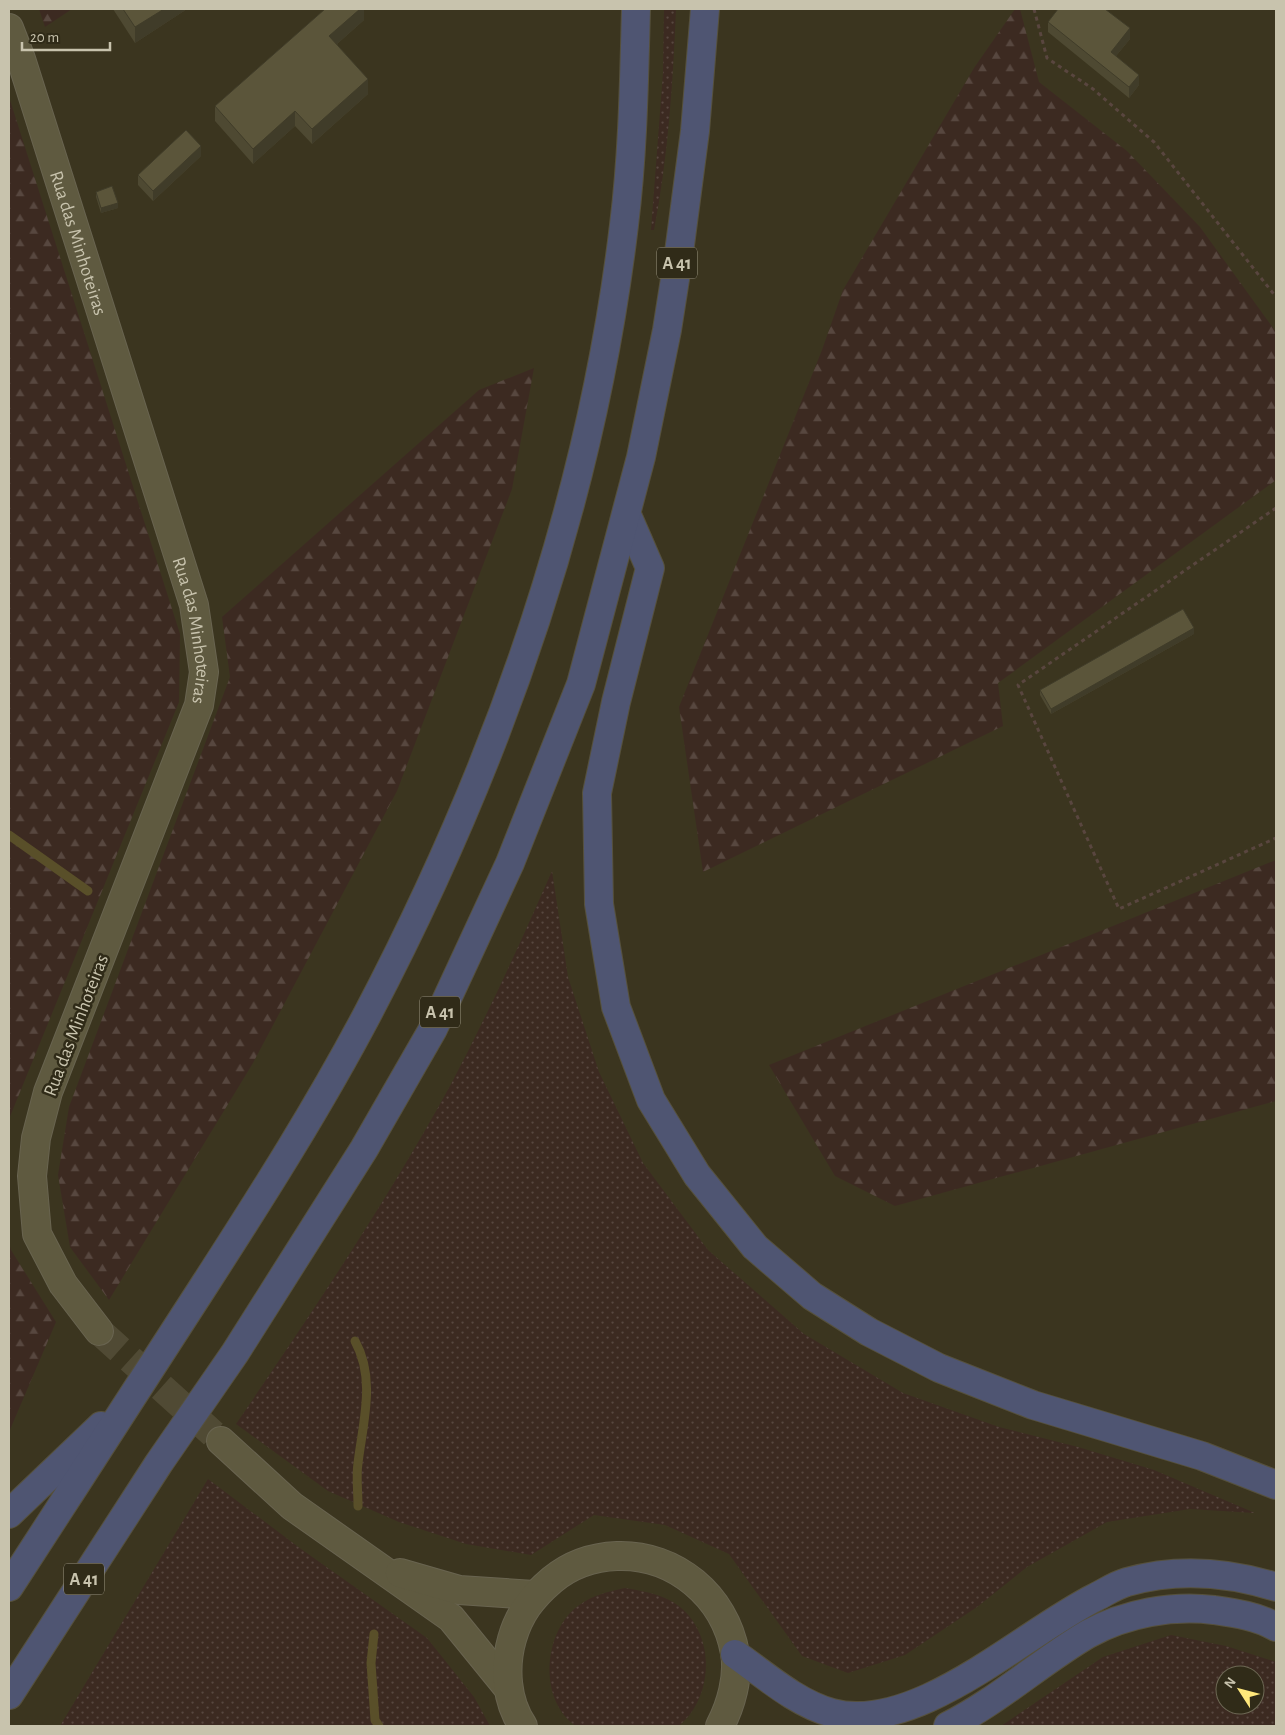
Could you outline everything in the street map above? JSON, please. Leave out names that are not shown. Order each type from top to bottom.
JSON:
[{"type":"highway","points":[[9,1587],[134,1396],[263,1192],[366,1017],[420,911],[472,798],[527,650],[564,527],[579,472],[607,338],[625,222],[634,100],[636,9]]},
{"type":"highway","name":"A 41","points":[[9,1695],[159,1463],[235,1354],[364,1149],[433,1029],[510,863],[581,684],[627,515],[654,401],[678,260],[695,131],[705,9]]},
{"type":"highway","points":[[627,515],[650,568],[616,702],[597,793],[598,904],[620,1016],[651,1100],[697,1175],[755,1247],[812,1296],[869,1332],[939,1368],[1033,1405],[1202,1456],[1276,1485]]},
{"type":"highway","points":[[9,1514],[134,1396]]},
{"type":"highway","points":[[735,1654],[795,1697],[832,1713],[873,1717],[918,1701],[959,1683],[1071,1609],[1126,1582],[1189,1572],[1250,1579],[1276,1587]]},
{"type":"highway","points":[[948,1726],[976,1712],[1089,1634],[1142,1613],[1192,1608],[1244,1614],[1276,1626]]},
{"type":"main road","name":"Rua das Minhoteiras","points":[[9,28],[21,59],[194,606],[204,672],[199,705],[48,1092],[36,1138],[32,1176],[37,1234],[63,1284],[99,1331]]},
{"type":"main road","points":[[221,1441],[292,1506],[382,1567],[451,1618],[508,1688]]},
{"type":"main road","points":[[520,1724],[508,1688],[508,1655],[517,1623],[534,1595],[563,1571],[598,1557],[635,1556],[671,1566],[702,1588],[724,1618],[735,1654],[734,1691],[720,1726]]},
{"type":"main road","points":[[382,1567],[459,1590],[534,1595]]},
{"type":"path","points":[[1034,9],[1048,58],[1093,88],[1154,142],[1276,296]]},
{"type":"path","points":[[1276,508],[1018,685],[1119,909],[1276,838]]},
{"type":"green space","points":[[39,9],[72,9],[45,27]]},
{"type":"green space","points":[[664,9],[676,9],[673,64],[663,175],[654,230],[651,230],[663,73]]},
{"type":"green space","points":[[1015,9],[1020,9],[1039,82],[1127,151],[1200,227],[1276,332],[1276,480],[998,683],[1003,726],[703,872],[679,707],[822,350],[843,290],[974,68]]},
{"type":"green space","points":[[9,97],[180,634],[179,702],[9,1119]]},
{"type":"green space","points":[[534,368],[512,489],[397,791],[253,1063],[109,1300],[70,1247],[58,1175],[69,1107],[230,677],[222,617],[479,390]]},
{"type":"green space","points":[[1276,860],[1276,1101],[895,1206],[835,1176],[769,1065]]},
{"type":"green space","points":[[552,871],[568,977],[599,1072],[643,1163],[708,1250],[804,1334],[903,1393],[999,1427],[1078,1447],[1154,1470],[1255,1513],[1190,1509],[1107,1522],[1027,1567],[977,1607],[905,1655],[848,1673],[802,1656],[729,1554],[665,1525],[594,1515],[531,1555],[466,1544],[399,1522],[328,1491],[236,1424],[347,1258],[426,1130],[477,1033]]},
{"type":"green space","points":[[9,1243],[11,1250],[56,1322],[9,1432]]},
{"type":"green space","points":[[208,1479],[301,1549],[427,1638],[474,1697],[490,1726],[60,1726]]},
{"type":"green space","points":[[625,1588],[655,1594],[673,1602],[687,1614],[697,1628],[704,1645],[706,1662],[705,1680],[700,1697],[691,1713],[679,1726],[576,1726],[564,1714],[555,1700],[550,1666],[552,1649],[558,1632],[566,1618],[578,1606],[589,1599]]},
{"type":"green space","points":[[1171,1635],[1226,1646],[1276,1662],[1276,1726],[1001,1726],[1103,1657]]},
{"type":"building","points":[[123,9],[164,9],[135,27]]},
{"type":"building","points":[[325,9],[360,9],[329,36],[368,79],[312,129],[295,111],[253,149],[215,106]]},
{"type":"building","points":[[1058,9],[1105,9],[1130,28],[1111,52],[1139,75],[1129,87],[1048,22]]},
{"type":"building","points":[[186,130],[201,146],[153,191],[138,175]]},
{"type":"building","points":[[112,186],[118,203],[101,208],[96,192]]},
{"type":"building","points":[[1183,609],[1194,628],[1051,709],[1040,690]]},
{"type":"waterway","points":[[9,835],[88,891]]},
{"type":"waterway","points":[[355,1341],[365,1370],[366,1385],[365,1416],[357,1468],[358,1506]]},
{"type":"waterway","points":[[374,1634],[371,1663],[375,1720],[379,1726]]},
{"type":"tunnel","points":[[99,1331],[221,1441]]}]
